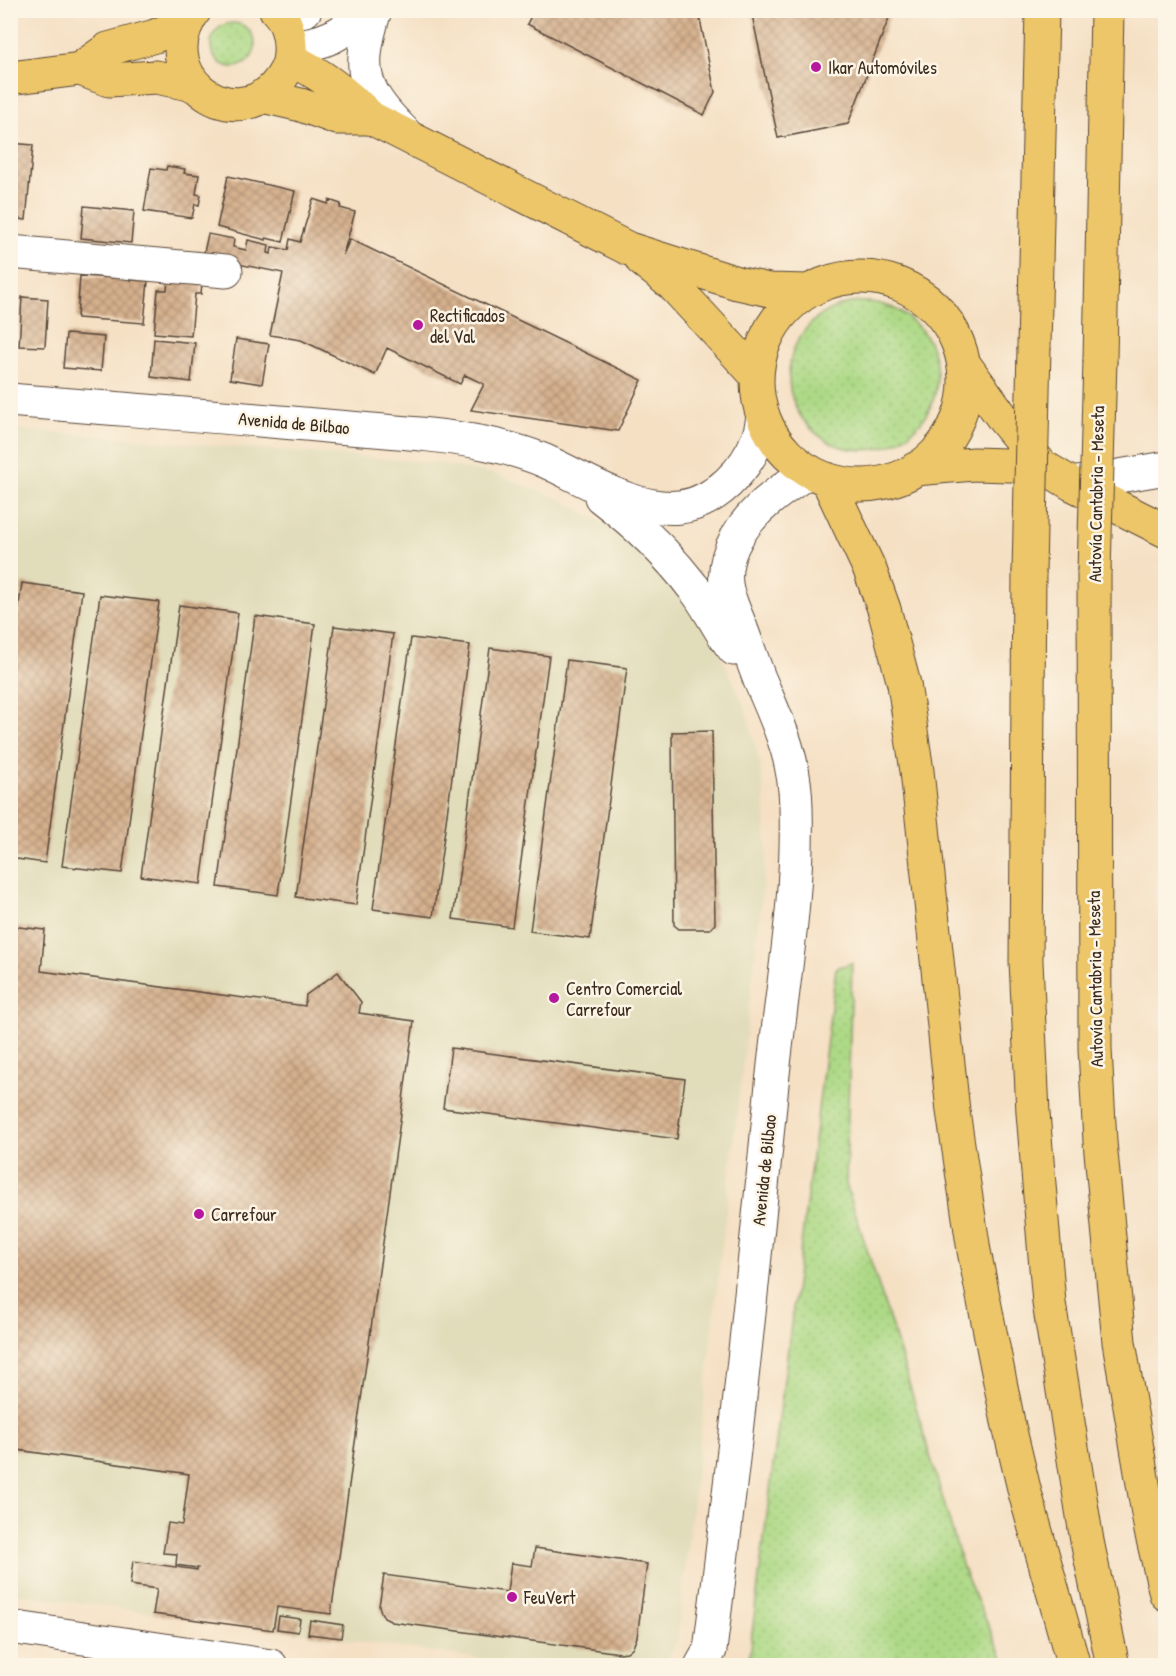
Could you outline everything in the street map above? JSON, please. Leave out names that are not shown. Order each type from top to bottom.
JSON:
[{"type":"highway","points":[[1042,10],[1029,573],[1026,950],[1033,1113],[1048,1303],[1085,1530],[1113,1665]]},
{"type":"highway","name":"Autovía Cantabria - Meseta","points":[[1107,10],[1094,571],[1095,1003],[1100,1142],[1119,1342],[1151,1531],[1166,1594]]},
{"type":"highway","points":[[190,17],[181,41],[181,60],[188,77],[194,85],[214,99],[226,102],[251,101],[262,96],[280,80],[290,52],[287,12]]},
{"type":"highway","points":[[80,69],[108,49],[139,42],[190,17]]},
{"type":"highway","points":[[290,52],[351,98],[371,118],[629,249],[736,283],[769,290],[809,291]]},
{"type":"highway","points":[[10,78],[80,69],[109,80],[156,77],[194,85]]},
{"type":"highway","points":[[262,96],[301,105],[336,118],[371,118]]},
{"type":"highway","points":[[629,249],[673,285],[757,376]]},
{"type":"highway","points":[[857,276],[882,279],[906,286],[927,300],[945,318],[957,340],[964,363],[965,394],[956,423],[939,450],[915,469],[899,478],[881,483],[863,485],[844,483],[818,475],[786,453],[769,429],[758,396],[757,376],[762,351],[772,327],[789,306],[809,291],[833,281],[857,276]]},
{"type":"highway","points":[[964,363],[1005,421],[1042,466],[1072,484],[1166,531]]},
{"type":"highway","points":[[915,469],[974,464],[1042,466]]},
{"type":"highway","points":[[818,475],[870,570],[884,609],[904,684],[918,771],[953,1111],[974,1251],[1008,1422],[1025,1493],[1074,1665]]},
{"type":"street","points":[[290,52],[330,38],[352,25],[366,10]]},
{"type":"street","points":[[375,10],[367,38],[364,73],[369,90],[382,111],[407,135]]},
{"type":"street","points":[[10,252],[226,271]]},
{"type":"street","name":"Avenida de Bilbao","points":[[10,400],[234,417],[472,441],[516,451],[544,461],[632,501],[658,507],[681,507],[703,500],[721,489],[741,466],[758,438],[763,416]]},
{"type":"street","points":[[1072,484],[1166,468]]},
{"type":"street","name":"Avenida de Bilbao","points":[[572,475],[644,533],[667,557],[694,587],[730,644],[759,677]]},
{"type":"street","name":"Avenida de Bilbao","points":[[701,1665],[710,1650],[726,1525],[794,879],[796,804],[794,777],[784,735],[759,677],[728,591],[726,566],[734,542],[749,519],[766,504],[818,475]]},
{"type":"street","points":[[11,1628],[271,1665]]},
{"type":"shaded area","name":"Centro Comercial Carrefour","points":[[11,429],[436,463],[495,474],[558,498],[593,517],[622,537],[651,562],[694,612],[718,648],[745,707],[760,763],[767,851],[677,1641],[668,1659],[661,1665],[526,1665],[11,1593]]},
{"type":"green space","points":[[233,23],[249,29],[255,45],[249,61],[233,67],[217,61],[211,45],[217,29]]},
{"type":"green space","points":[[863,302],[891,308],[915,324],[931,348],[937,376],[931,404],[915,428],[891,444],[863,450],[835,444],[811,428],[795,404],[789,376],[795,348],[811,324],[835,308]]},
{"type":"green space","points":[[852,963],[846,1184],[898,1346],[964,1571],[1006,1665],[748,1665],[836,968]]},
{"type":"building","points":[[534,10],[698,10],[715,92],[704,115],[527,24]]},
{"type":"building","name":"Ikar Automóviles","points":[[751,10],[892,10],[848,124],[778,138]]},
{"type":"building","points":[[10,143],[33,145],[26,220],[10,218]]},
{"type":"building","points":[[167,166],[185,169],[184,173],[199,175],[196,194],[201,195],[199,205],[195,204],[192,218],[144,211],[151,168],[166,170]]},
{"type":"building","points":[[228,176],[295,191],[283,242],[266,238],[266,240],[217,227]]},
{"type":"building","name":"Rectificados del Val","points":[[313,199],[328,204],[329,200],[341,204],[340,208],[355,212],[343,255],[350,239],[642,380],[618,431],[471,410],[484,384],[465,375],[460,384],[387,348],[375,375],[301,340],[270,335],[283,273],[203,257],[208,234],[234,239],[233,247],[246,250],[248,240],[269,245],[268,253],[271,254],[272,247],[288,250],[290,239],[300,242]]},
{"type":"building","points":[[84,206],[134,211],[131,243],[81,238]]},
{"type":"building","points":[[114,275],[131,276],[131,280],[148,281],[144,323],[77,318],[80,276],[113,278]]},
{"type":"building","points":[[168,279],[202,282],[201,294],[195,294],[191,336],[154,333],[158,290],[167,290]]},
{"type":"building","points":[[22,297],[48,299],[45,347],[19,346]]},
{"type":"building","points":[[66,334],[104,337],[101,371],[63,368]]},
{"type":"building","points":[[154,339],[195,343],[191,382],[151,377]]},
{"type":"building","points":[[236,339],[269,344],[262,384],[230,379]]},
{"type":"building","points":[[22,583],[82,591],[45,863],[10,858],[10,668]]},
{"type":"building","points":[[100,595],[159,602],[122,873],[62,866]]},
{"type":"building","points":[[179,605],[238,613],[201,884],[141,876]]},
{"type":"building","points":[[255,616],[315,624],[278,895],[218,887]]},
{"type":"building","points":[[334,626],[393,634],[356,905],[296,897]]},
{"type":"building","points":[[411,638],[470,645],[433,917],[373,909]]},
{"type":"building","points":[[490,648],[549,656],[512,927],[453,919]]},
{"type":"building","points":[[567,660],[627,668],[590,939],[530,931]]},
{"type":"building","points":[[712,731],[715,924],[710,929],[679,929],[674,925],[672,732]]},
{"type":"building","name":"Carrefour","points":[[10,926],[45,930],[41,971],[305,1006],[306,995],[338,972],[361,1002],[359,1013],[414,1021],[331,1614],[277,1607],[273,1630],[153,1614],[157,1589],[130,1585],[133,1561],[197,1570],[198,1568],[176,1565],[177,1554],[163,1553],[168,1523],[182,1525],[189,1474],[10,1449]]},
{"type":"building","points":[[451,1048],[685,1079],[677,1139],[443,1108]]},
{"type":"building","name":"FeuVert","points":[[535,1548],[647,1564],[637,1637],[633,1647],[627,1652],[620,1653],[392,1622],[384,1618],[381,1612],[379,1606],[384,1575],[507,1592],[511,1563],[532,1566]]},
{"type":"building","points":[[279,1616],[300,1619],[298,1632],[277,1629]]},
{"type":"building","points":[[310,1620],[343,1625],[341,1638],[308,1634]]},
{"type":"place","name":"Ikar Automóviles","points":[[816,67]]},
{"type":"place","name":"Rectificados del Val","points":[[418,325]]},
{"type":"place","name":"Centro Comercial Carrefour","points":[[554,998]]},
{"type":"place","name":"Carrefour","points":[[199,1214]]},
{"type":"place","name":"FeuVert","points":[[512,1597]]}]
